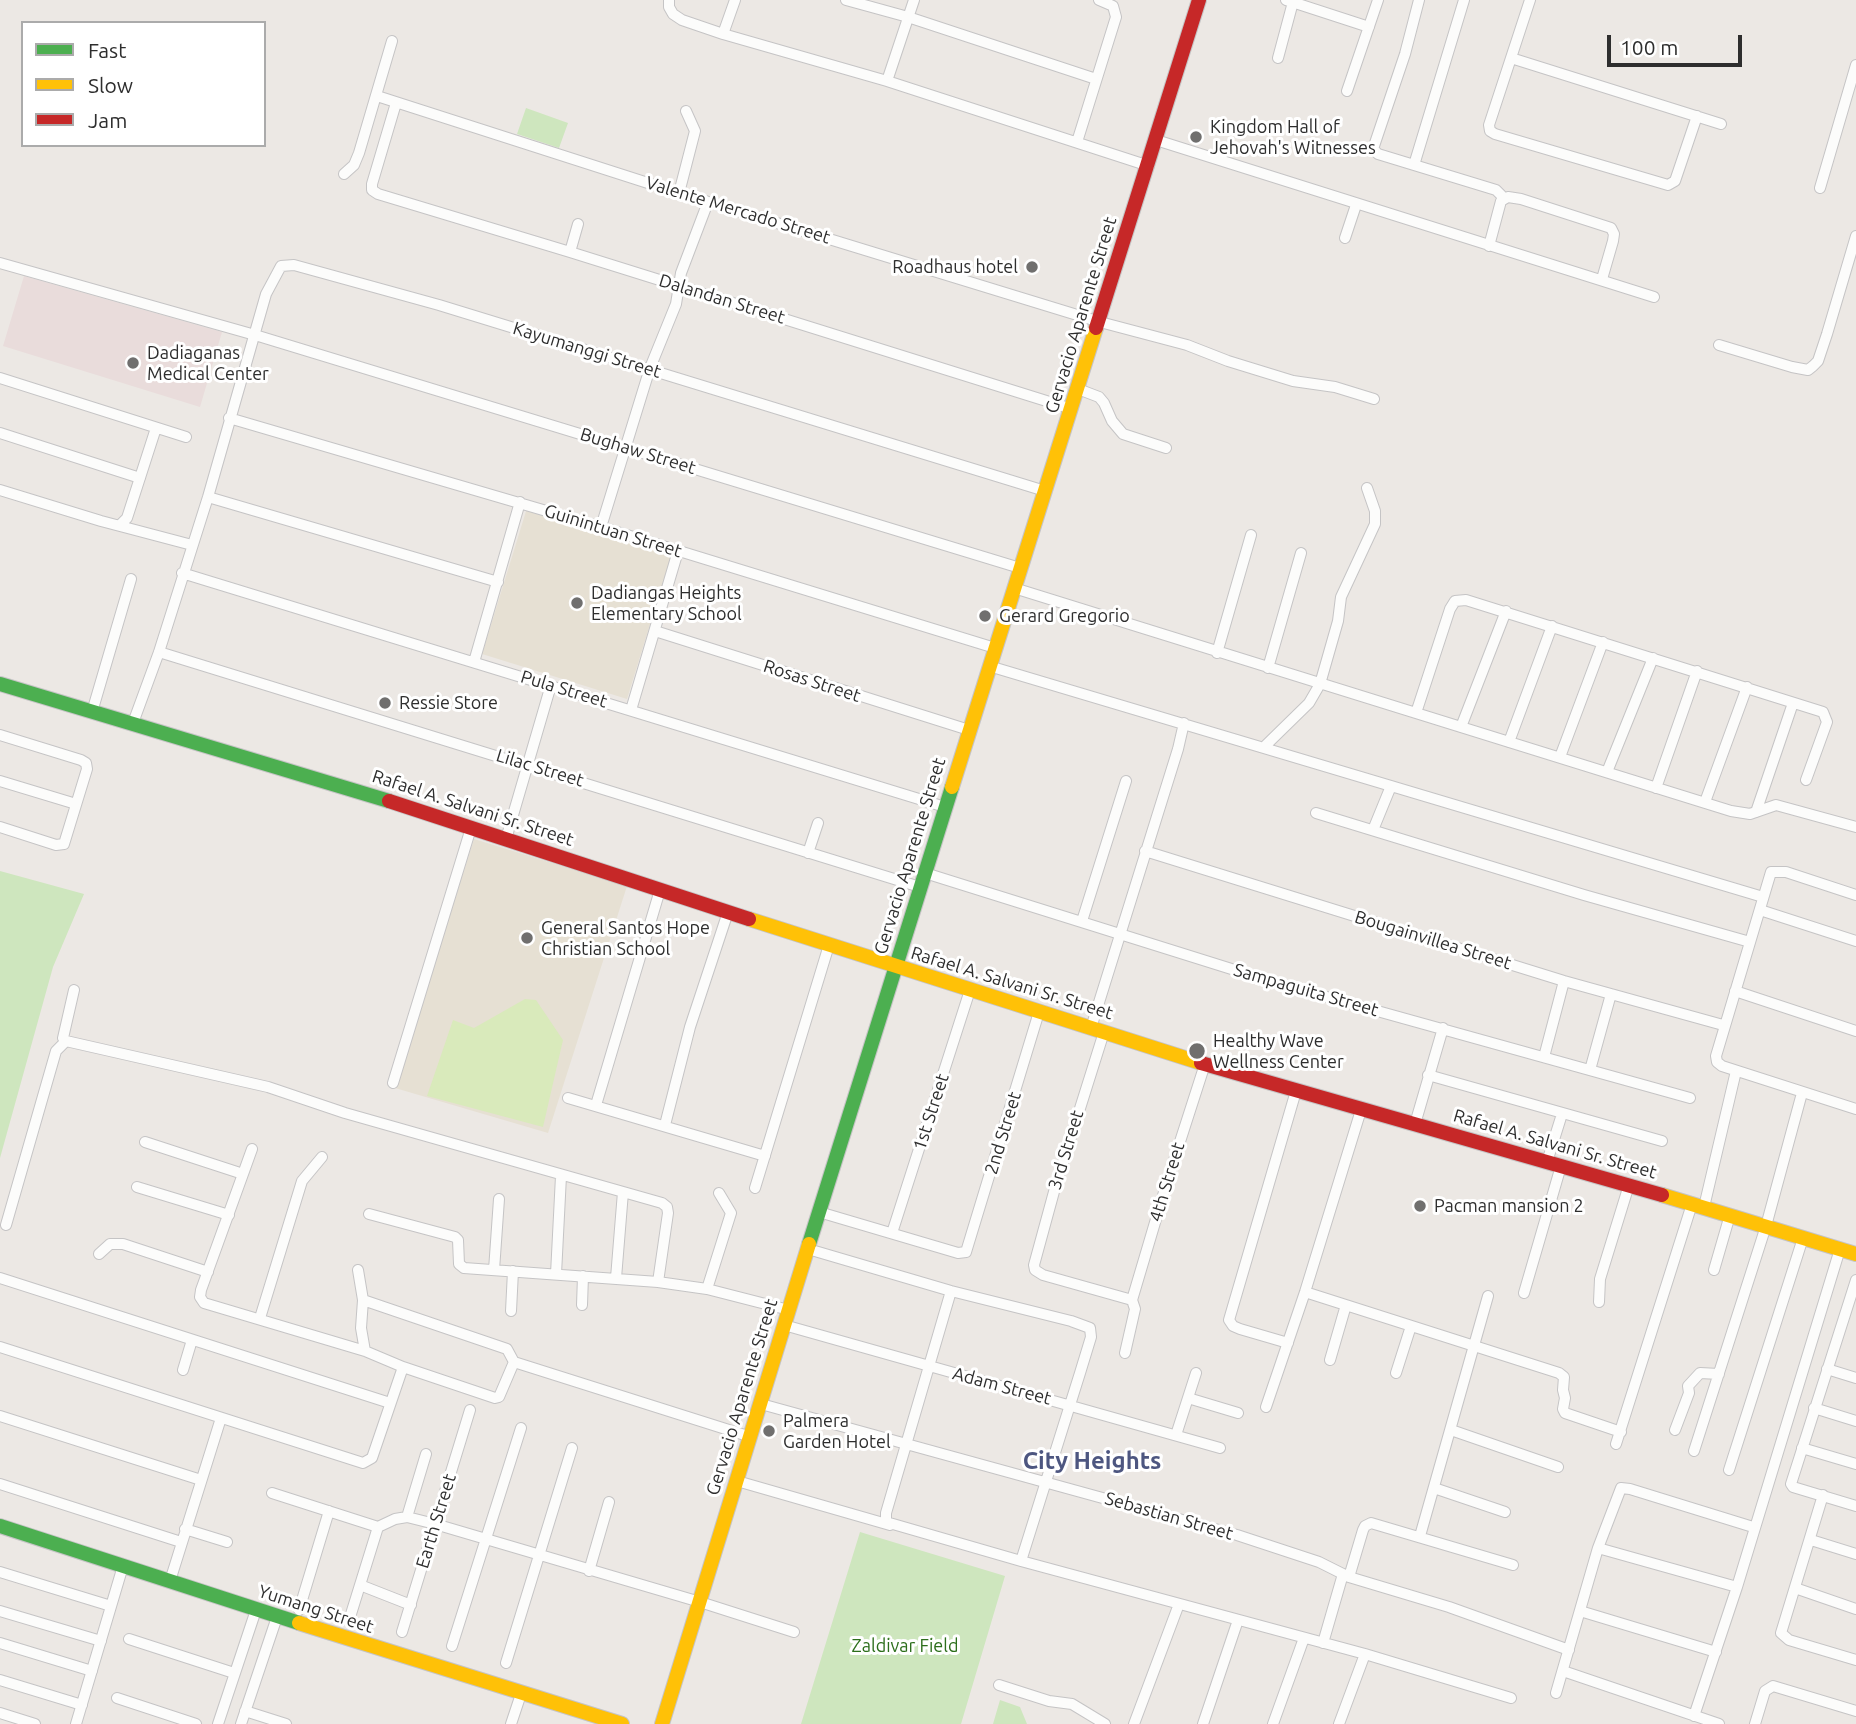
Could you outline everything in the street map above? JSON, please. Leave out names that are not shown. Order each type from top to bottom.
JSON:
[{"type":"main road","name":"Gervacio Aparente Street","points":[[662,1724],[895,967],[1100,322],[1199,0]]},
{"type":"main road","name":"Rafael A. Salvani Sr. Street","points":[[0,684],[374,796],[895,967],[1205,1064],[1698,1205],[1856,1254]]},
{"type":"main road","name":"Yumang Street","points":[[0,1526],[277,1617],[622,1724]]},
{"type":"street","points":[[670,0],[669,7],[673,14],[682,20],[887,81],[1149,166]]},
{"type":"street","points":[[723,34],[735,0]]},
{"type":"street","points":[[846,0],[908,17],[1096,79]]},
{"type":"street","points":[[887,81],[914,0]]},
{"type":"street","points":[[1077,142],[1116,11],[1113,6],[1099,0]]},
{"type":"street","points":[[1348,92],[1378,0]]},
{"type":"street","points":[[1419,0],[1405,54],[1373,149],[1378,155],[1496,190],[1504,198],[1521,199],[1611,228],[1613,241],[1602,279]]},
{"type":"street","points":[[1414,165],[1464,0]]},
{"type":"street","points":[[1530,0],[1489,125],[1490,131],[1673,184],[1697,116]]},
{"type":"street","points":[[1278,58],[1290,1],[1316,5],[1369,27]]},
{"type":"street","points":[[344,174],[354,165],[359,153],[393,41]]},
{"type":"street","points":[[1511,58],[1721,124]]},
{"type":"street","points":[[1820,188],[1856,65]]},
{"type":"street","name":"Valente Mercado Street","points":[[377,96],[679,193],[1100,322],[1187,345],[1293,381],[1335,387],[1374,400]]},
{"type":"street","name":"Dalandan Street","points":[[396,103],[372,190],[378,194],[1072,409]]},
{"type":"street","points":[[679,193],[695,131],[686,111]]},
{"type":"street","points":[[1156,140],[1356,205],[1602,279],[1654,298]]},
{"type":"street","points":[[1489,246],[1504,198]]},
{"type":"street","points":[[601,527],[650,368],[676,304],[681,273],[708,202]]},
{"type":"street","points":[[1345,238],[1356,205]]},
{"type":"street","points":[[570,252],[578,224]]},
{"type":"street","points":[[1719,345],[1808,370],[1818,360],[1828,334],[1856,236]]},
{"type":"street","name":"Bughaw Street","points":[[0,263],[256,335],[1020,568]]},
{"type":"street","name":"Kayumanggi Street","points":[[133,723],[159,652],[208,497],[229,418],[272,280],[281,266],[288,264],[439,305],[650,368],[1045,491]]},
{"type":"street","points":[[0,378],[186,437]]},
{"type":"street","points":[[1078,389],[1099,397],[1112,421],[1123,434],[1167,448]]},
{"type":"street","name":"Guinintuan Street","points":[[229,418],[520,502],[995,648]]},
{"type":"street","points":[[120,525],[127,518],[156,428]]},
{"type":"street","points":[[0,448],[2,434],[140,478]]},
{"type":"street","points":[[1264,747],[1313,698],[1320,684],[1338,621],[1341,597],[1375,524],[1375,511],[1367,488]]},
{"type":"street","points":[[0,490],[192,545]]},
{"type":"street","points":[[208,497],[498,582]]},
{"type":"street","points":[[474,662],[520,502]]},
{"type":"street","points":[[1217,653],[1251,535]]},
{"type":"street","points":[[631,709],[677,551]]},
{"type":"street","points":[[1268,668],[1301,553]]},
{"type":"street","name":"Pula Street","points":[[182,573],[945,807]]},
{"type":"street","points":[[92,712],[131,579]]},
{"type":"street","points":[[1014,588],[1743,814],[1768,806],[1784,806],[1856,827]]},
{"type":"street","points":[[1416,713],[1453,603],[1466,600],[1823,712],[1827,722],[1805,780]]},
{"type":"street","points":[[1461,727],[1506,611]]},
{"type":"street","points":[[1509,742],[1552,626]]},
{"type":"street","name":"Rosas Street","points":[[655,631],[969,730]]},
{"type":"street","points":[[1560,757],[1603,642]]},
{"type":"street","name":"Lilac Street","points":[[159,652],[808,853],[923,880]]},
{"type":"street","points":[[1607,772],[1653,658]]},
{"type":"street","points":[[989,666],[1763,897]]},
{"type":"street","points":[[1656,788],[1697,671]]},
{"type":"street","points":[[506,839],[551,685]]},
{"type":"street","points":[[1705,802],[1747,687]]},
{"type":"street","points":[[1756,812],[1793,703]]},
{"type":"street","name":"3rd Street","points":[[1132,1300],[1043,1275],[1035,1270],[1035,1254],[1097,1030],[1120,933],[1184,723]]},
{"type":"street","points":[[0,735],[82,760],[87,769],[66,840],[61,846],[0,828]]},
{"type":"street","points":[[0,781],[76,804]]},
{"type":"street","points":[[1082,921],[1126,781]]},
{"type":"street","points":[[1373,830],[1391,786]]},
{"type":"street","points":[[1316,813],[1571,891],[1750,942]]},
{"type":"street","points":[[808,853],[818,823]]},
{"type":"street","points":[[393,1083],[471,828]]},
{"type":"street","name":"Bougainvillea Street","points":[[1145,851],[1564,981],[1723,1026]]},
{"type":"street","points":[[1856,895],[1778,870],[1771,872],[1716,1056],[1717,1062],[1736,1071],[1856,1109]]},
{"type":"street","name":"Sampaguita Street","points":[[923,880],[1082,921],[1280,984],[1690,1098]]},
{"type":"street","points":[[596,1105],[660,890]]},
{"type":"street","points":[[1760,910],[1856,941]]},
{"type":"street","points":[[665,1125],[685,1043],[728,912]]},
{"type":"street","points":[[755,1188],[829,945]]},
{"type":"street","points":[[1544,1057],[1564,981]]},
{"type":"street","points":[[74,990],[63,1038],[66,1041],[268,1087],[345,1113],[662,1203],[667,1207],[658,1282]]},
{"type":"street","name":"1st Street","points":[[892,1233],[970,990]]},
{"type":"street","points":[[1735,991],[1856,1031]]},
{"type":"street","points":[[1590,1070],[1611,994]]},
{"type":"street","name":"2nd Street","points":[[892,1233],[958,1253],[966,1252],[1039,1012]]},
{"type":"street","points":[[1415,1124],[1443,1028]]},
{"type":"street","points":[[6,1225],[55,1055],[66,1041]]},
{"type":"street","name":"4th Street","points":[[1125,1353],[1135,1309],[1132,1300],[1205,1064]]},
{"type":"street","points":[[1616,1444],[1698,1205],[1736,1071]]},
{"type":"street","points":[[1428,1075],[1662,1141]]},
{"type":"street","points":[[1289,1343],[1240,1329],[1233,1326],[1229,1320],[1296,1091]]},
{"type":"street","points":[[1694,1451],[1766,1227],[1802,1093]]},
{"type":"street","points":[[568,1098],[765,1156]]},
{"type":"street","points":[[1266,1407],[1289,1343],[1361,1110]]},
{"type":"street","points":[[1524,1293],[1554,1164],[1562,1114]]},
{"type":"street","points":[[145,1142],[243,1174]]},
{"type":"street","points":[[252,1149],[201,1290],[202,1300],[210,1305],[260,1318],[498,1398],[514,1362]]},
{"type":"street","points":[[260,1318],[302,1181],[321,1157]]},
{"type":"street","points":[[556,1274],[561,1176]]},
{"type":"street","points":[[1599,1302],[1600,1279],[1629,1185]]},
{"type":"street","points":[[137,1187],[229,1215]]},
{"type":"street","points":[[616,1278],[623,1192]]},
{"type":"street","points":[[707,1289],[731,1213],[719,1193]]},
{"type":"street","points":[[494,1270],[499,1199]]},
{"type":"street","points":[[819,1212],[892,1233]]},
{"type":"street","points":[[369,1214],[450,1234],[458,1240],[461,1267],[658,1282],[707,1289],[789,1310]]},
{"type":"street","points":[[1714,1270],[1730,1215]]},
{"type":"street","points":[[1729,1469],[1802,1238]]},
{"type":"street","points":[[99,1254],[110,1244],[123,1244],[208,1272]]},
{"type":"street","points":[[808,1249],[1090,1328],[1091,1337],[1021,1562]]},
{"type":"street","points":[[1694,1716],[1737,1587],[1840,1249]]},
{"type":"street","points":[[358,1270],[363,1300],[361,1328],[365,1352]]},
{"type":"street","points":[[511,1311],[513,1271]]},
{"type":"street","points":[[582,1304],[583,1276]]},
{"type":"street","points":[[0,1279],[390,1403]]},
{"type":"street","points":[[1856,1280],[1851,1312],[1827,1369],[1791,1486],[1856,1506]]},
{"type":"street","points":[[890,1525],[884,1518],[951,1291]]},
{"type":"street","points":[[1305,1292],[1564,1375],[1564,1413],[1620,1432]]},
{"type":"street","points":[[1420,1536],[1488,1296]]},
{"type":"street","points":[[363,1300],[500,1345],[507,1349],[514,1362],[751,1437]]},
{"type":"street","points":[[1330,1360],[1346,1305]]},
{"type":"street","name":"Adam Street","points":[[784,1325],[1220,1448]]},
{"type":"street","points":[[1396,1373],[1411,1326]]},
{"type":"street","points":[[183,1370],[192,1340]]},
{"type":"street","points":[[0,1347],[363,1463],[372,1458],[403,1367]]},
{"type":"street","points":[[1827,1369],[1856,1378]]},
{"type":"street","points":[[1176,1436],[1196,1373]]},
{"type":"street","points":[[1675,1430],[1689,1393],[1688,1386],[1700,1374],[1719,1374]]},
{"type":"street","points":[[1188,1398],[1238,1413]]},
{"type":"street","name":"Sebastian Street","points":[[761,1404],[1237,1535],[1318,1562],[1346,1575],[1569,1650]]},
{"type":"street","points":[[1814,1408],[1856,1420]]},
{"type":"street","name":"Earth Street","points":[[402,1632],[470,1410]]},
{"type":"street","points":[[0,1416],[201,1480]]},
{"type":"street","points":[[170,1581],[221,1418]]},
{"type":"street","points":[[453,1646],[521,1428]]},
{"type":"street","points":[[1451,1430],[1559,1467]]},
{"type":"street","points":[[506,1662],[572,1448]]},
{"type":"street","points":[[1802,1448],[1856,1464]]},
{"type":"street","points":[[407,1517],[426,1454]]},
{"type":"street","points":[[737,1481],[1021,1562],[1366,1654],[1511,1698]]},
{"type":"street","points":[[0,1484],[181,1542]]},
{"type":"street","points":[[1434,1488],[1506,1512]]},
{"type":"street","points":[[1556,1693],[1598,1548],[1621,1488],[1754,1527]]},
{"type":"street","points":[[271,1493],[378,1527],[407,1517],[435,1524],[794,1632]]},
{"type":"street","points":[[1823,1495],[1782,1635],[1789,1640],[1856,1660]]},
{"type":"street","points":[[589,1571],[609,1502]]},
{"type":"street","points":[[299,1610],[328,1511]]},
{"type":"street","points":[[1323,1643],[1363,1530],[1368,1524],[1376,1523],[1513,1565]]},
{"type":"street","points":[[351,1614],[378,1527]]},
{"type":"street","points":[[185,1529],[227,1542]]},
{"type":"street","points":[[1811,1541],[1856,1554]]},
{"type":"street","points":[[1598,1548],[1737,1587]]},
{"type":"street","points":[[76,1724],[124,1566]]},
{"type":"street","points":[[0,1572],[111,1606]]},
{"type":"street","points":[[360,1586],[411,1605]]},
{"type":"street","points":[[1795,1588],[1856,1609]]},
{"type":"street","points":[[1134,1724],[1179,1604]]},
{"type":"street","points":[[218,1724],[256,1610]]},
{"type":"street","points":[[0,1611],[101,1641]]},
{"type":"street","points":[[1580,1611],[1716,1652]]},
{"type":"street","points":[[241,1724],[277,1617]]},
{"type":"street","points":[[1203,1724],[1238,1620]]},
{"type":"street","points":[[1273,1724],[1304,1638]]},
{"type":"street","points":[[129,1639],[234,1673]]},
{"type":"street","points":[[0,1643],[92,1671]]},
{"type":"street","points":[[1339,1724],[1366,1654]]},
{"type":"street","points":[[1563,1671],[1719,1724]]},
{"type":"street","points":[[0,1680],[82,1705]]},
{"type":"street","points":[[999,1685],[1049,1701],[1072,1704],[1105,1724]]},
{"type":"street","points":[[1755,1724],[1765,1691],[1773,1686],[1856,1711]]},
{"type":"street","points":[[511,1724],[521,1694]]},
{"type":"street","points":[[117,1698],[195,1724]]},
{"type":"street","points":[[245,1711],[286,1724]]},
{"type":"street","points":[[0,1713],[35,1724]]},
{"type":"shaded area","points":[[24,276],[222,332],[200,407],[3,346]]},
{"type":"shaded area","name":"Dadiangas Heights Elementary School","points":[[527,508],[672,553],[627,699],[482,654]]},
{"type":"shaded area","name":"General Santos Hope Christian School","points":[[474,839],[627,886],[548,1133],[395,1088]]},
{"type":"green space","points":[[526,108],[568,123],[559,148],[517,134]]},
{"type":"green space","points":[[0,871],[84,894],[53,967],[0,1158]]},
{"type":"green space","points":[[525,999],[536,1000],[563,1040],[543,1127],[427,1096],[453,1020],[474,1028]]},
{"type":"green space","name":"Zaldivar Field","points":[[860,1532],[1005,1576],[961,1724],[801,1724]]},
{"type":"green space","points":[[1000,1700],[1020,1707],[1027,1724],[993,1724]]},
{"type":"traffic: fast","points":[[0,684],[389,801]]},
{"type":"traffic: fast","points":[[809,1244],[952,787]]},
{"type":"traffic: fast","points":[[0,1526],[299,1623]]},
{"type":"traffic: slow","points":[[952,787],[1096,328]]},
{"type":"traffic: slow","points":[[749,919],[1201,1063]]},
{"type":"traffic: slow","points":[[1662,1195],[1856,1254]]},
{"type":"traffic: slow","points":[[662,1724],[809,1244]]},
{"type":"traffic: slow","points":[[299,1623],[622,1724]]},
{"type":"traffic: jam","points":[[1096,328],[1199,0]]},
{"type":"traffic: jam","points":[[389,801],[749,919]]},
{"type":"traffic: jam","points":[[1201,1063],[1662,1195]]},
{"type":"place","name":"Kingdom Hall of Jehovah's Witnesses","points":[[1196,137]]},
{"type":"place","name":"Roadhaus hotel","points":[[1032,267]]},
{"type":"place","name":"Dadiaganas Medical Center","points":[[133,363]]},
{"type":"place","name":"Dadiangas Heights Elementary School","points":[[577,603]]},
{"type":"place","name":"Gerard Gregorio","points":[[985,616]]},
{"type":"place","name":"Ressie Store","points":[[385,703]]},
{"type":"place","name":"General Santos Hope Christian School","points":[[527,938]]},
{"type":"place","name":"Healthy Wave Wellness Center","points":[[1197,1051]]},
{"type":"place","name":"Pacman mansion 2","points":[[1420,1206]]},
{"type":"place","name":"Palmera Garden Hotel","points":[[769,1431]]},
{"type":"district","name":"City Heights","points":[[1092,1461]]}]
